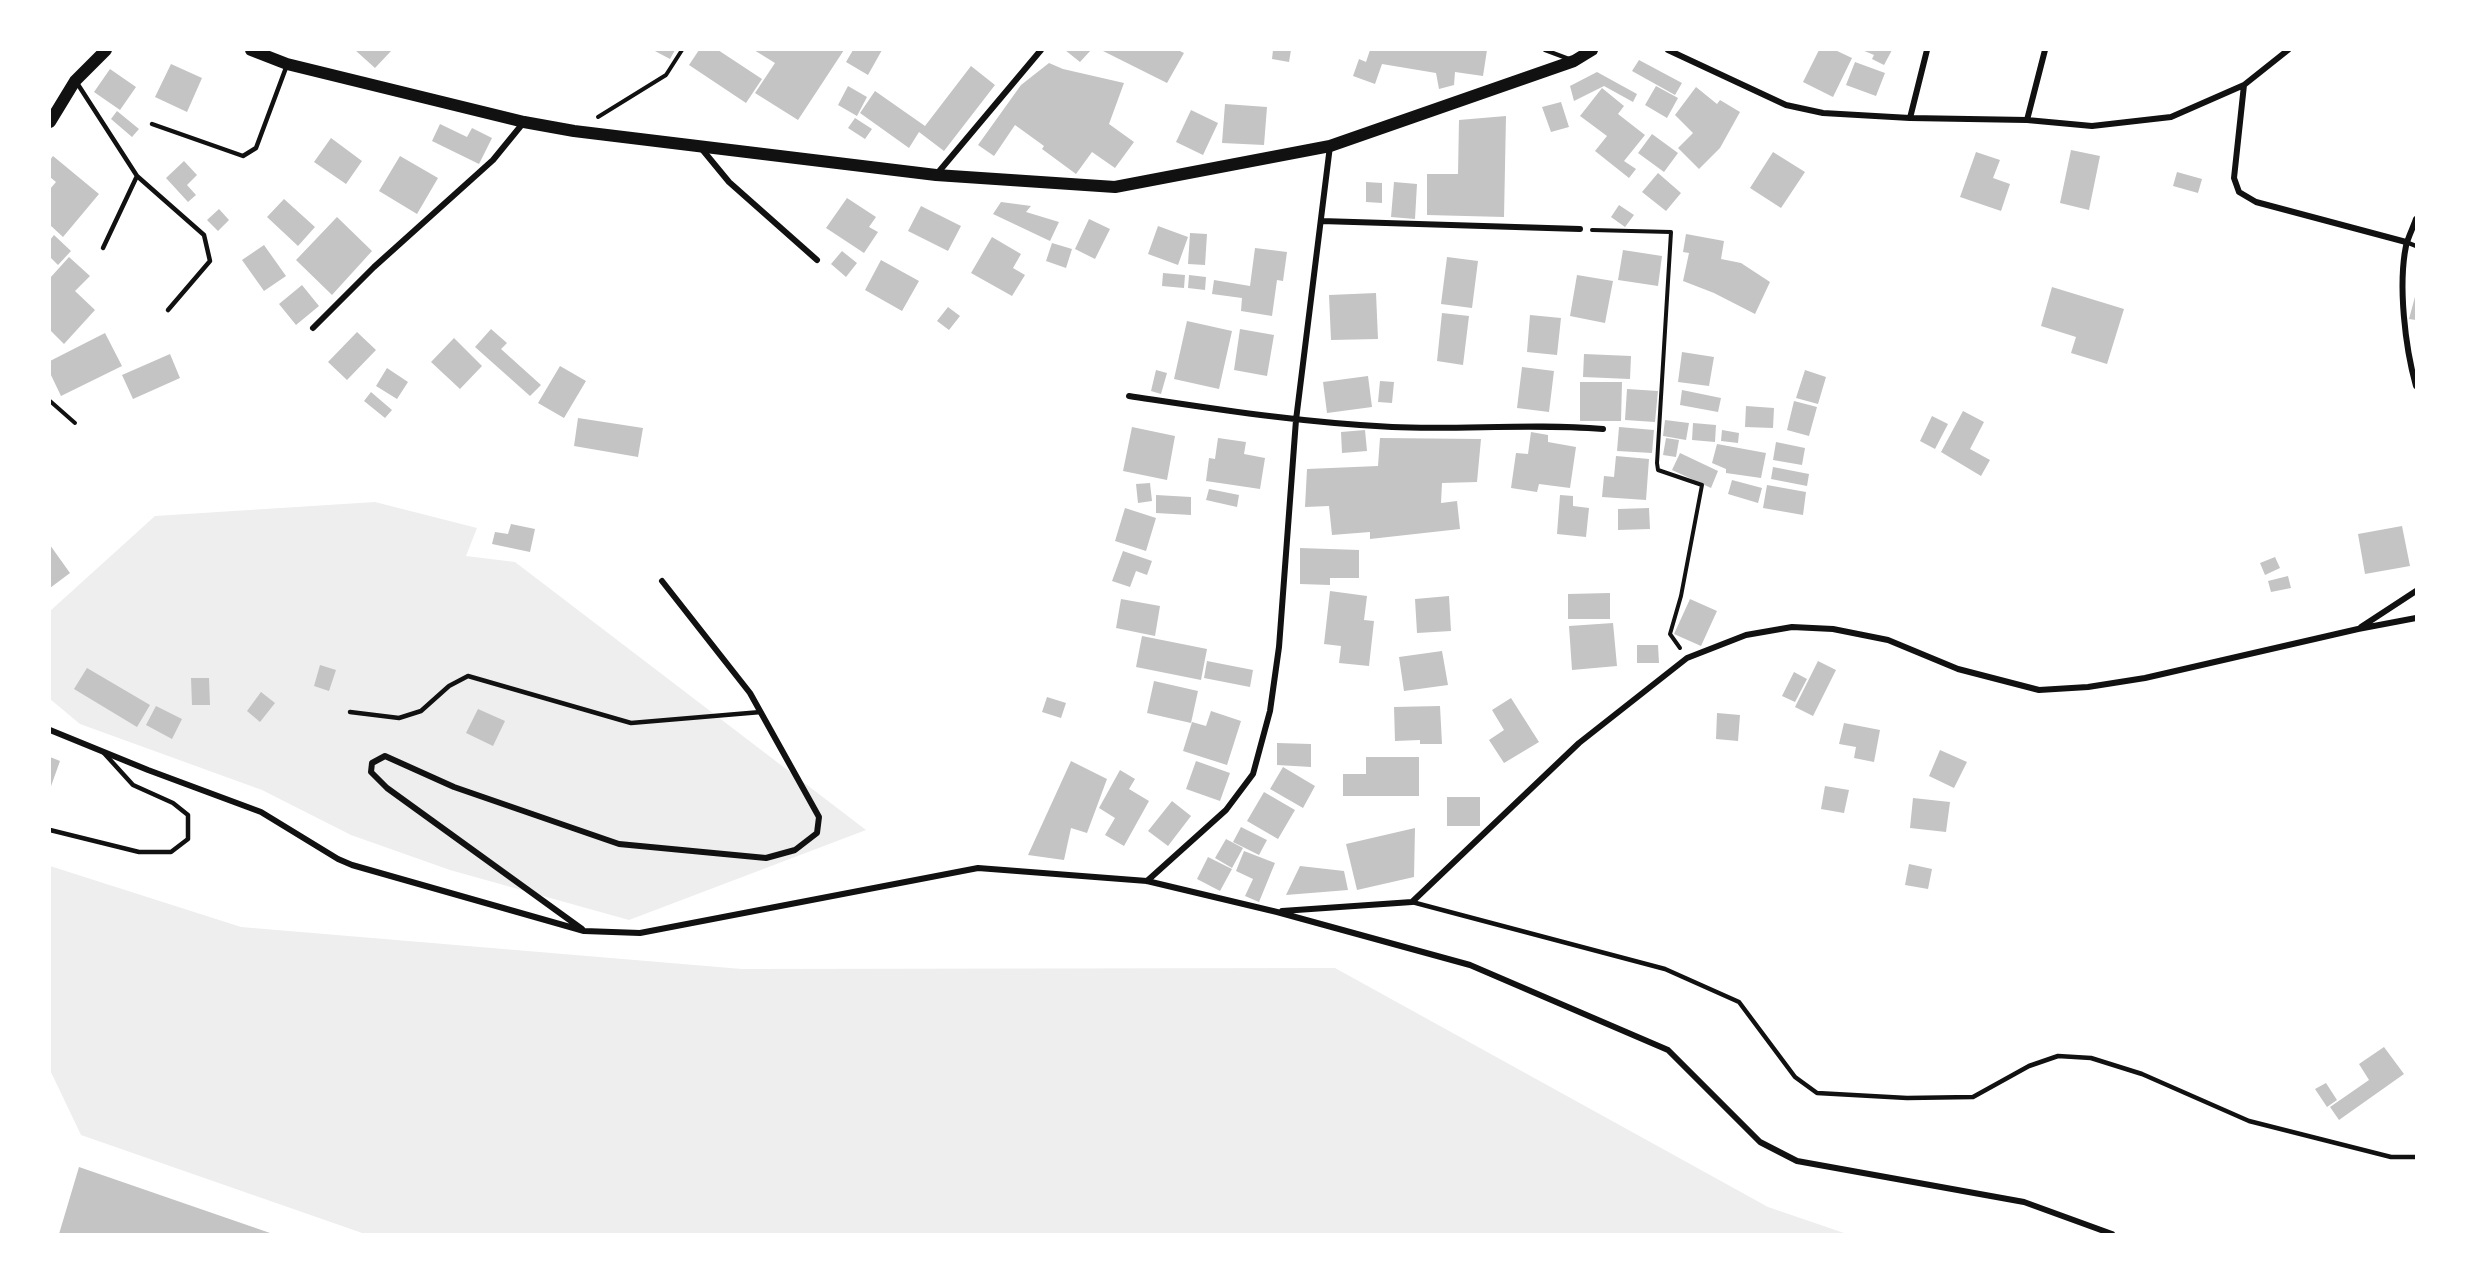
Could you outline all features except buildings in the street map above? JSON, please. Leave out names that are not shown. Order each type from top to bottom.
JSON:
[{"type":"main road","points":[[50,122],[75,81],[106,50]]},
{"type":"main road","points":[[251,50],[287,64],[524,122],[574,131],[936,176],[1115,187],[1330,146],[1574,61],[1592,50]]},
{"type":"street","points":[[936,176],[1041,50]]},
{"type":"street","points":[[1668,50],[1786,105],[1823,113],[1910,118],[2027,120],[2092,126],[2171,117],[2244,84],[2288,50]]},
{"type":"street","points":[[1910,118],[1927,50]]},
{"type":"street","points":[[2027,120],[2045,50]]},
{"type":"street","points":[[2244,84],[2234,178],[2239,192],[2256,202],[2406,242]]},
{"type":"street","points":[[313,328],[374,267],[493,160],[524,122]]},
{"type":"street","points":[[1147,880],[1226,810],[1252,774],[1270,711],[1279,647],[1296,420],[1330,146]]},
{"type":"street","points":[[700,147],[729,182],[817,260]]},
{"type":"street","points":[[2416,219],[2406,242],[2402,271],[2404,307],[2416,386]]},
{"type":"street","points":[[1321,221],[1580,229]]},
{"type":"street","points":[[1129,396],[1296,420],[1392,427],[1553,425],[1603,429]]},
{"type":"street","points":[[584,931],[387,788],[372,772],[372,763],[385,756],[454,787],[619,844],[766,858],[795,850],[817,833],[819,817],[750,693],[662,580]]},
{"type":"street","points":[[2358,629],[2416,591]]},
{"type":"street","points":[[1277,912],[1412,902],[1579,742],[1687,658],[1746,634],[1792,627],[1833,629],[1888,640],[1958,669],[2039,690],[2088,687],[2145,678],[2416,618]]},
{"type":"street","points":[[50,730],[261,812],[338,859],[352,865],[584,931],[640,933],[978,868],[1147,880],[1277,912],[1470,965],[1668,1050],[1760,1142],[1797,1161],[2024,1202],[2112,1234]]},
{"type":"lane","points":[[1545,50],[1574,61]]},
{"type":"lane","points":[[152,124],[243,156],[256,148],[287,64]]},
{"type":"lane","points":[[75,81],[137,176],[204,235],[210,261],[168,310]]},
{"type":"lane","points":[[103,249],[137,176]]},
{"type":"lane","points":[[2406,242],[2416,246]]},
{"type":"lane","points":[[350,712],[399,718],[410,715],[422,711],[449,686],[468,676],[631,723],[761,712]]},
{"type":"lane","points":[[50,830],[139,852],[171,852],[188,839],[188,815],[173,803],[133,785],[103,752]]},
{"type":"lane","points":[[1412,902],[1665,969],[1739,1002],[1796,1077],[1817,1093],[1907,1098],[1973,1097],[2029,1066],[2058,1056],[2091,1058],[2142,1074],[2249,1121],[2391,1157],[2416,1157]]},
{"type":"path","points":[[574,131],[666,75],[682,50]]},
{"type":"path","points":[[1580,229],[1671,232],[1657,463],[1658,470],[1702,485],[1681,596],[1670,634],[1687,658]]},
{"type":"path","points":[[50,401],[75,423]]},
{"type":"shaded area","points":[[375,502],[477,528],[466,556],[515,562],[866,830],[629,920],[450,870],[351,835],[262,790],[80,724],[50,699],[50,611],[155,516]]},
{"type":"shaded area","points":[[50,866],[241,927],[742,969],[1335,968],[1768,1207],[1847,1234],[365,1234],[81,1135],[50,1070]]}]
